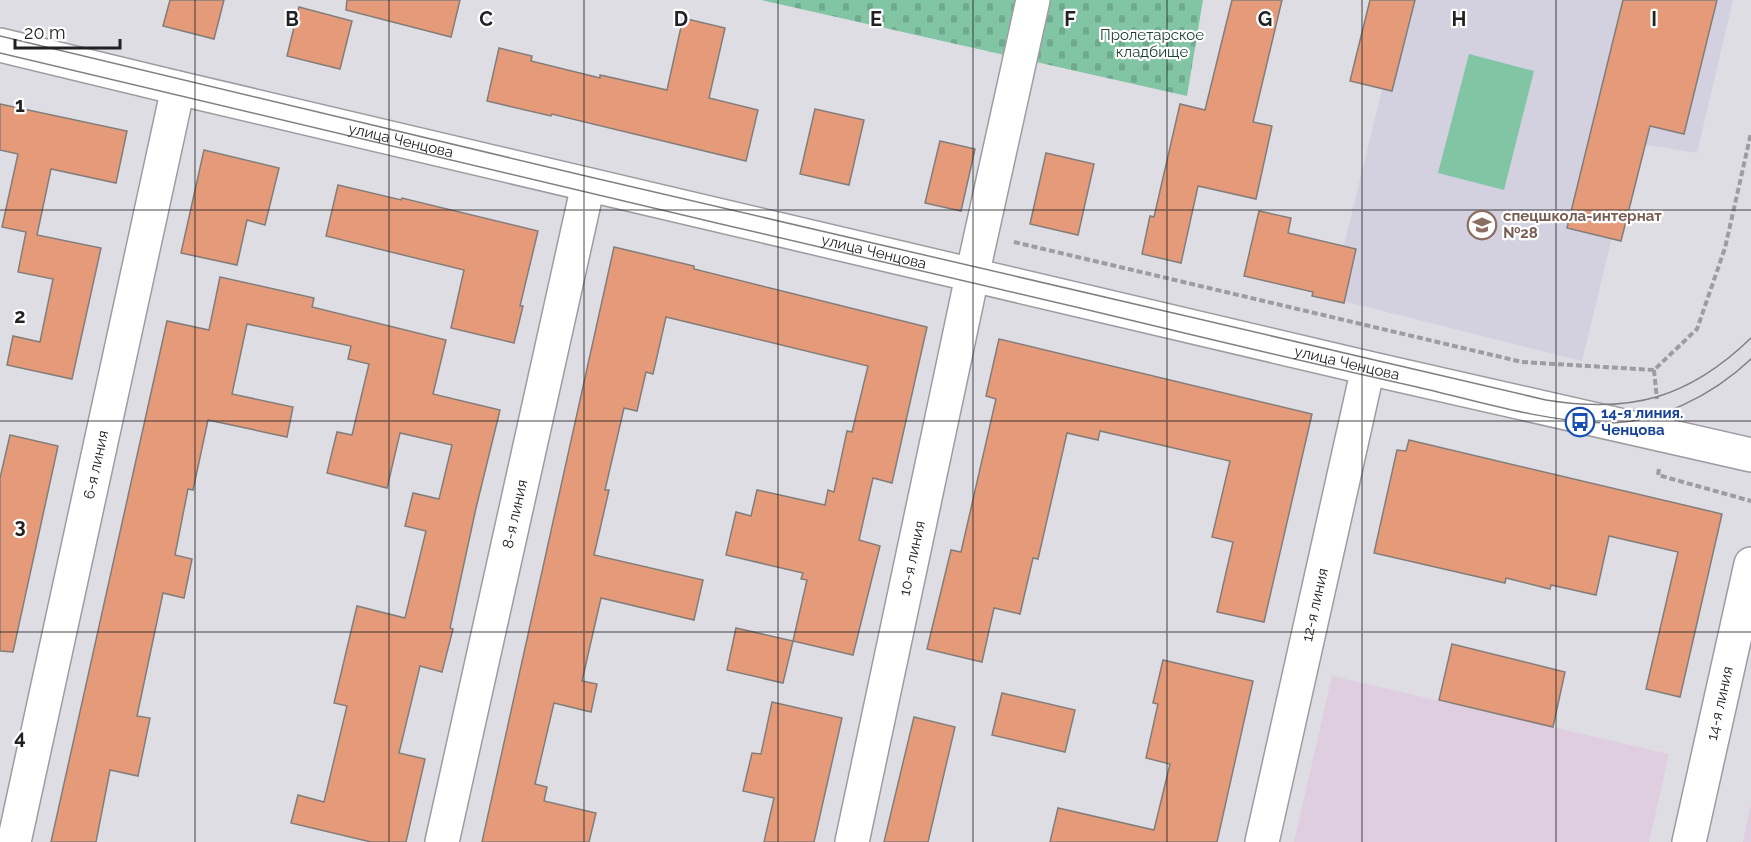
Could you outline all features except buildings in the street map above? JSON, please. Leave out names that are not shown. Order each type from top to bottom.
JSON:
[{"type":"street","name":"10-я линия","points":[[852,842],[1033,0]]},
{"type":"street","name":"улица Ченцова","points":[[0,45],[1368,368],[1751,455]]},
{"type":"street","name":"6-я линия","points":[[14,842],[178,88]]},
{"type":"street","name":"8-я линия","points":[[442,842],[588,185]]},
{"type":"street","name":"12-я линия","points":[[1262,842],[1368,368]]},
{"type":"street","name":"14-я линия","points":[[1689,842],[1751,564]]},
{"type":"path","points":[[982,235],[1522,362],[1653,370],[1697,329],[1725,248],[1751,132]]},
{"type":"shaded area","name":"спецшкола-интернат №28","points":[[1404,0],[1733,0],[1697,153],[1635,143],[1582,361],[1331,298]]},
{"type":"shaded area","points":[[1332,676],[1669,754],[1649,842],[1294,842]]},
{"type":"shaded area","points":[[1751,804],[1751,842],[1743,842]]},
{"type":"green space","name":"Пролетарское кладбище","points":[[761,0],[1203,0],[1187,96]]},
{"type":"green space","points":[[1469,54],[1534,71],[1504,190],[1438,173]]},
{"type":"tram line","points":[[0,36],[590,177],[1546,400],[1605,405],[1657,397],[1681,388],[1705,375],[1751,338]]},
{"type":"tram line","points":[[0,53],[1510,410],[1604,423],[1644,418],[1664,413],[1702,395],[1751,359]]},
{"type":"place","name":"спецшкола-интернат №28","points":[[1482,225]]},
{"type":"place","name":"14-я линия. Ченцова","points":[[1580,422]]}]
